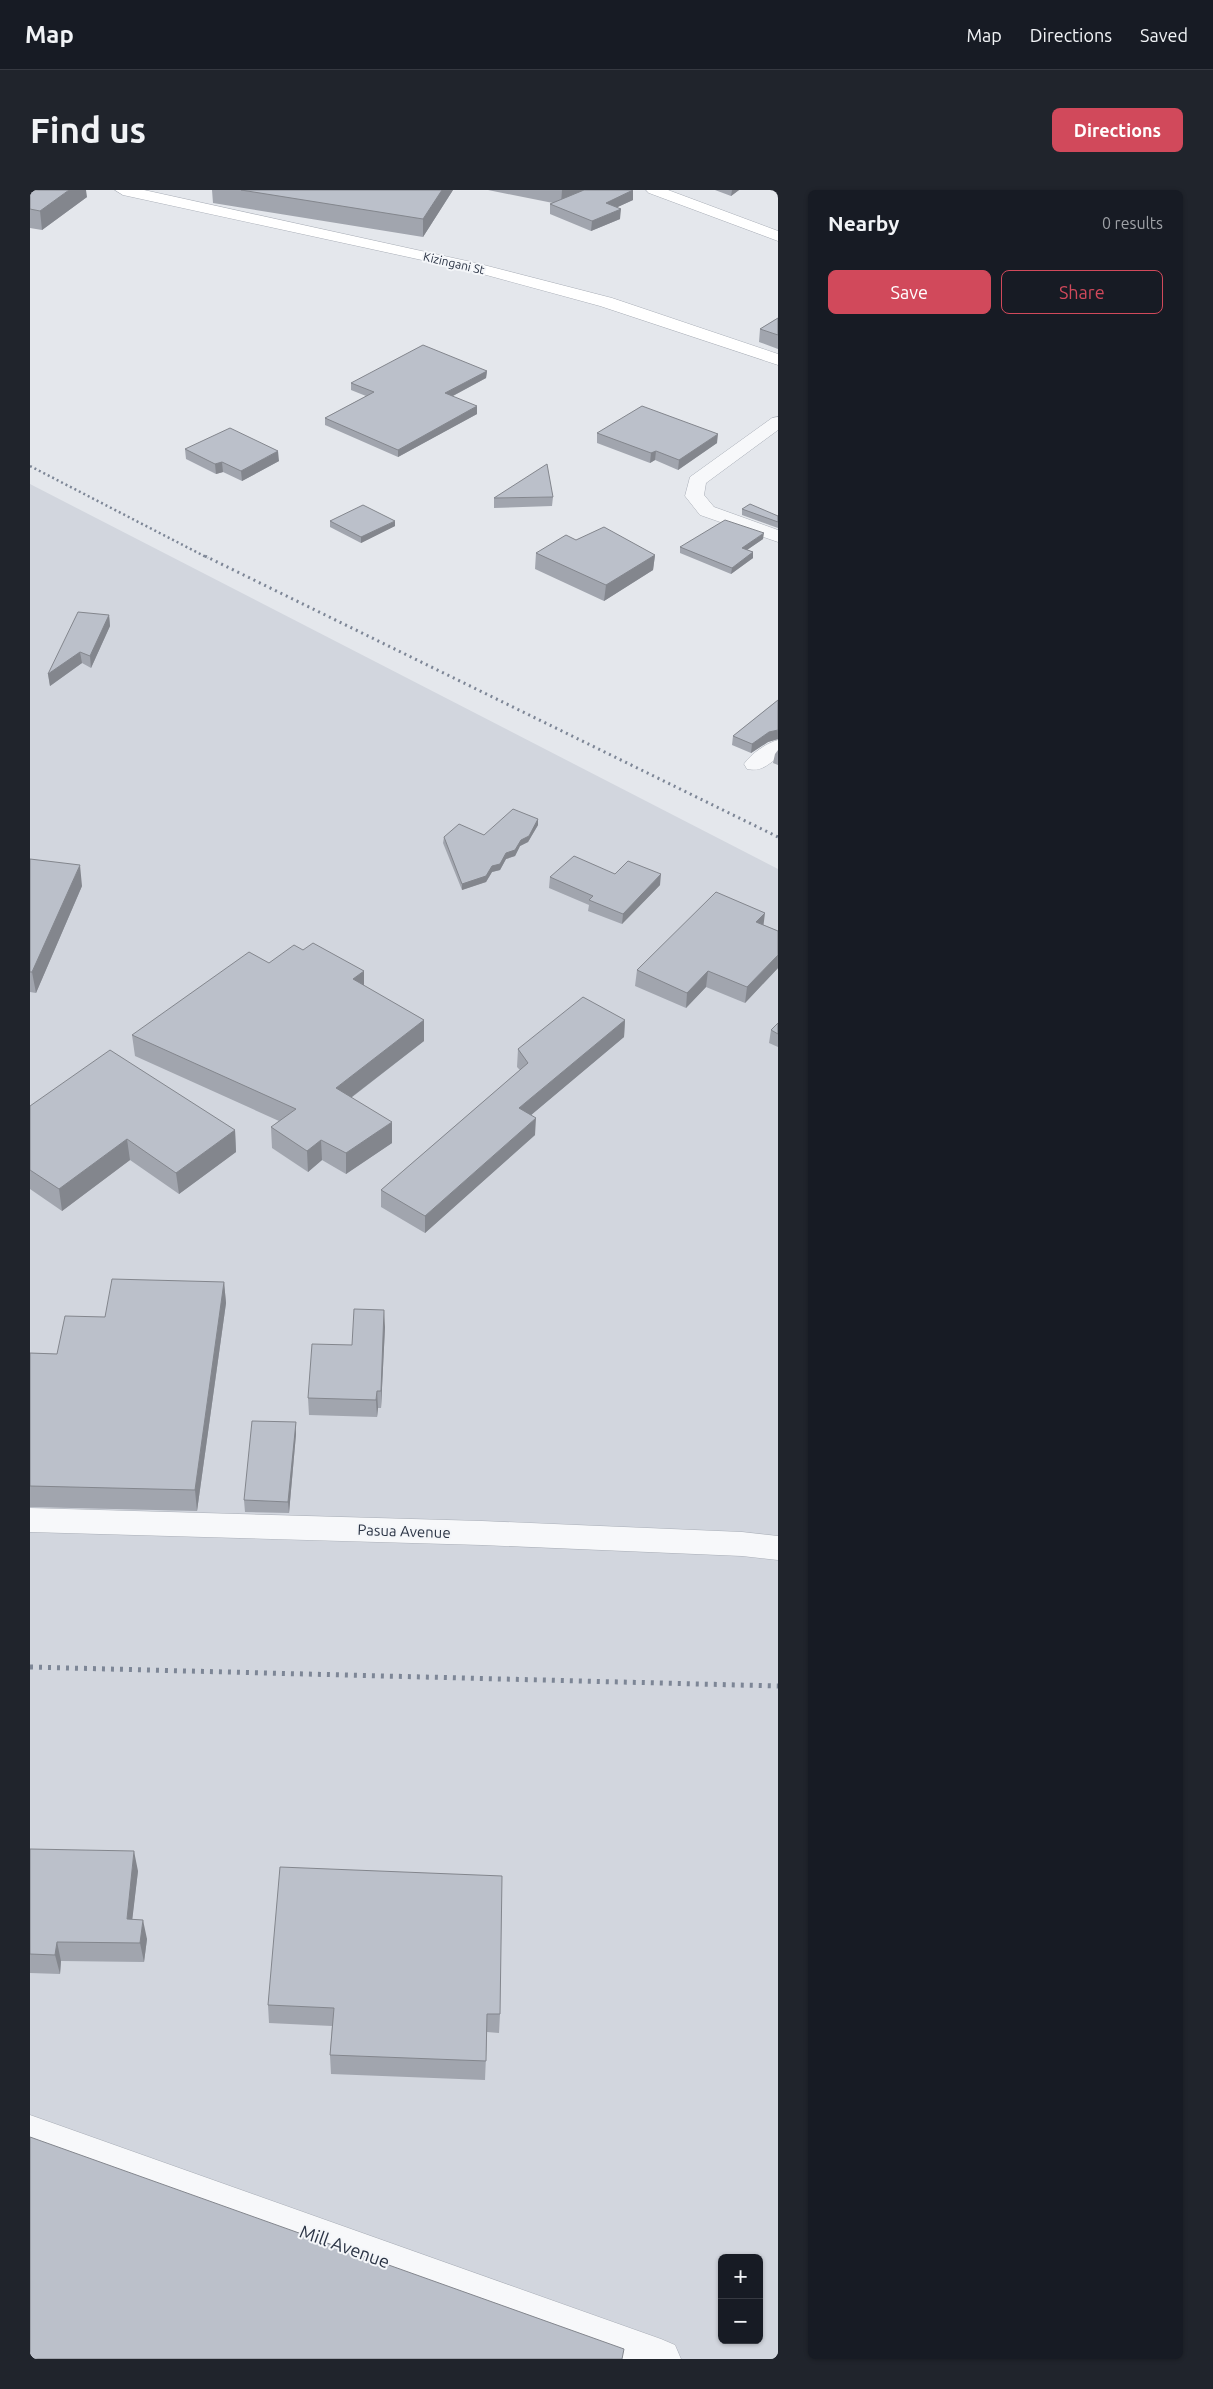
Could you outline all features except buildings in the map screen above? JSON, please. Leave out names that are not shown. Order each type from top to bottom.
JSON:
[{"type":"street","name":"Kizingani St","points":[[123,190],[470,266],[606,302],[778,360]]},
{"type":"street","points":[[654,190],[778,236]]},
{"type":"street","points":[[778,422],[697,481],[694,496],[707,511],[778,536]]},
{"type":"street","points":[[755,764],[778,746]]},
{"type":"street","name":"Pasua Avenue","points":[[30,1520],[492,1533],[742,1544],[778,1548]]},
{"type":"street","name":"Mill Avenue","points":[[30,2133],[661,2359]]},
{"type":"shaded area","points":[[30,484],[778,869],[778,2359],[30,2359]]},
{"type":"railway","points":[[30,466],[208,558]]},
{"type":"railway","points":[[205,556],[778,837]]},
{"type":"railway","points":[[30,1667],[778,1686]]}]
